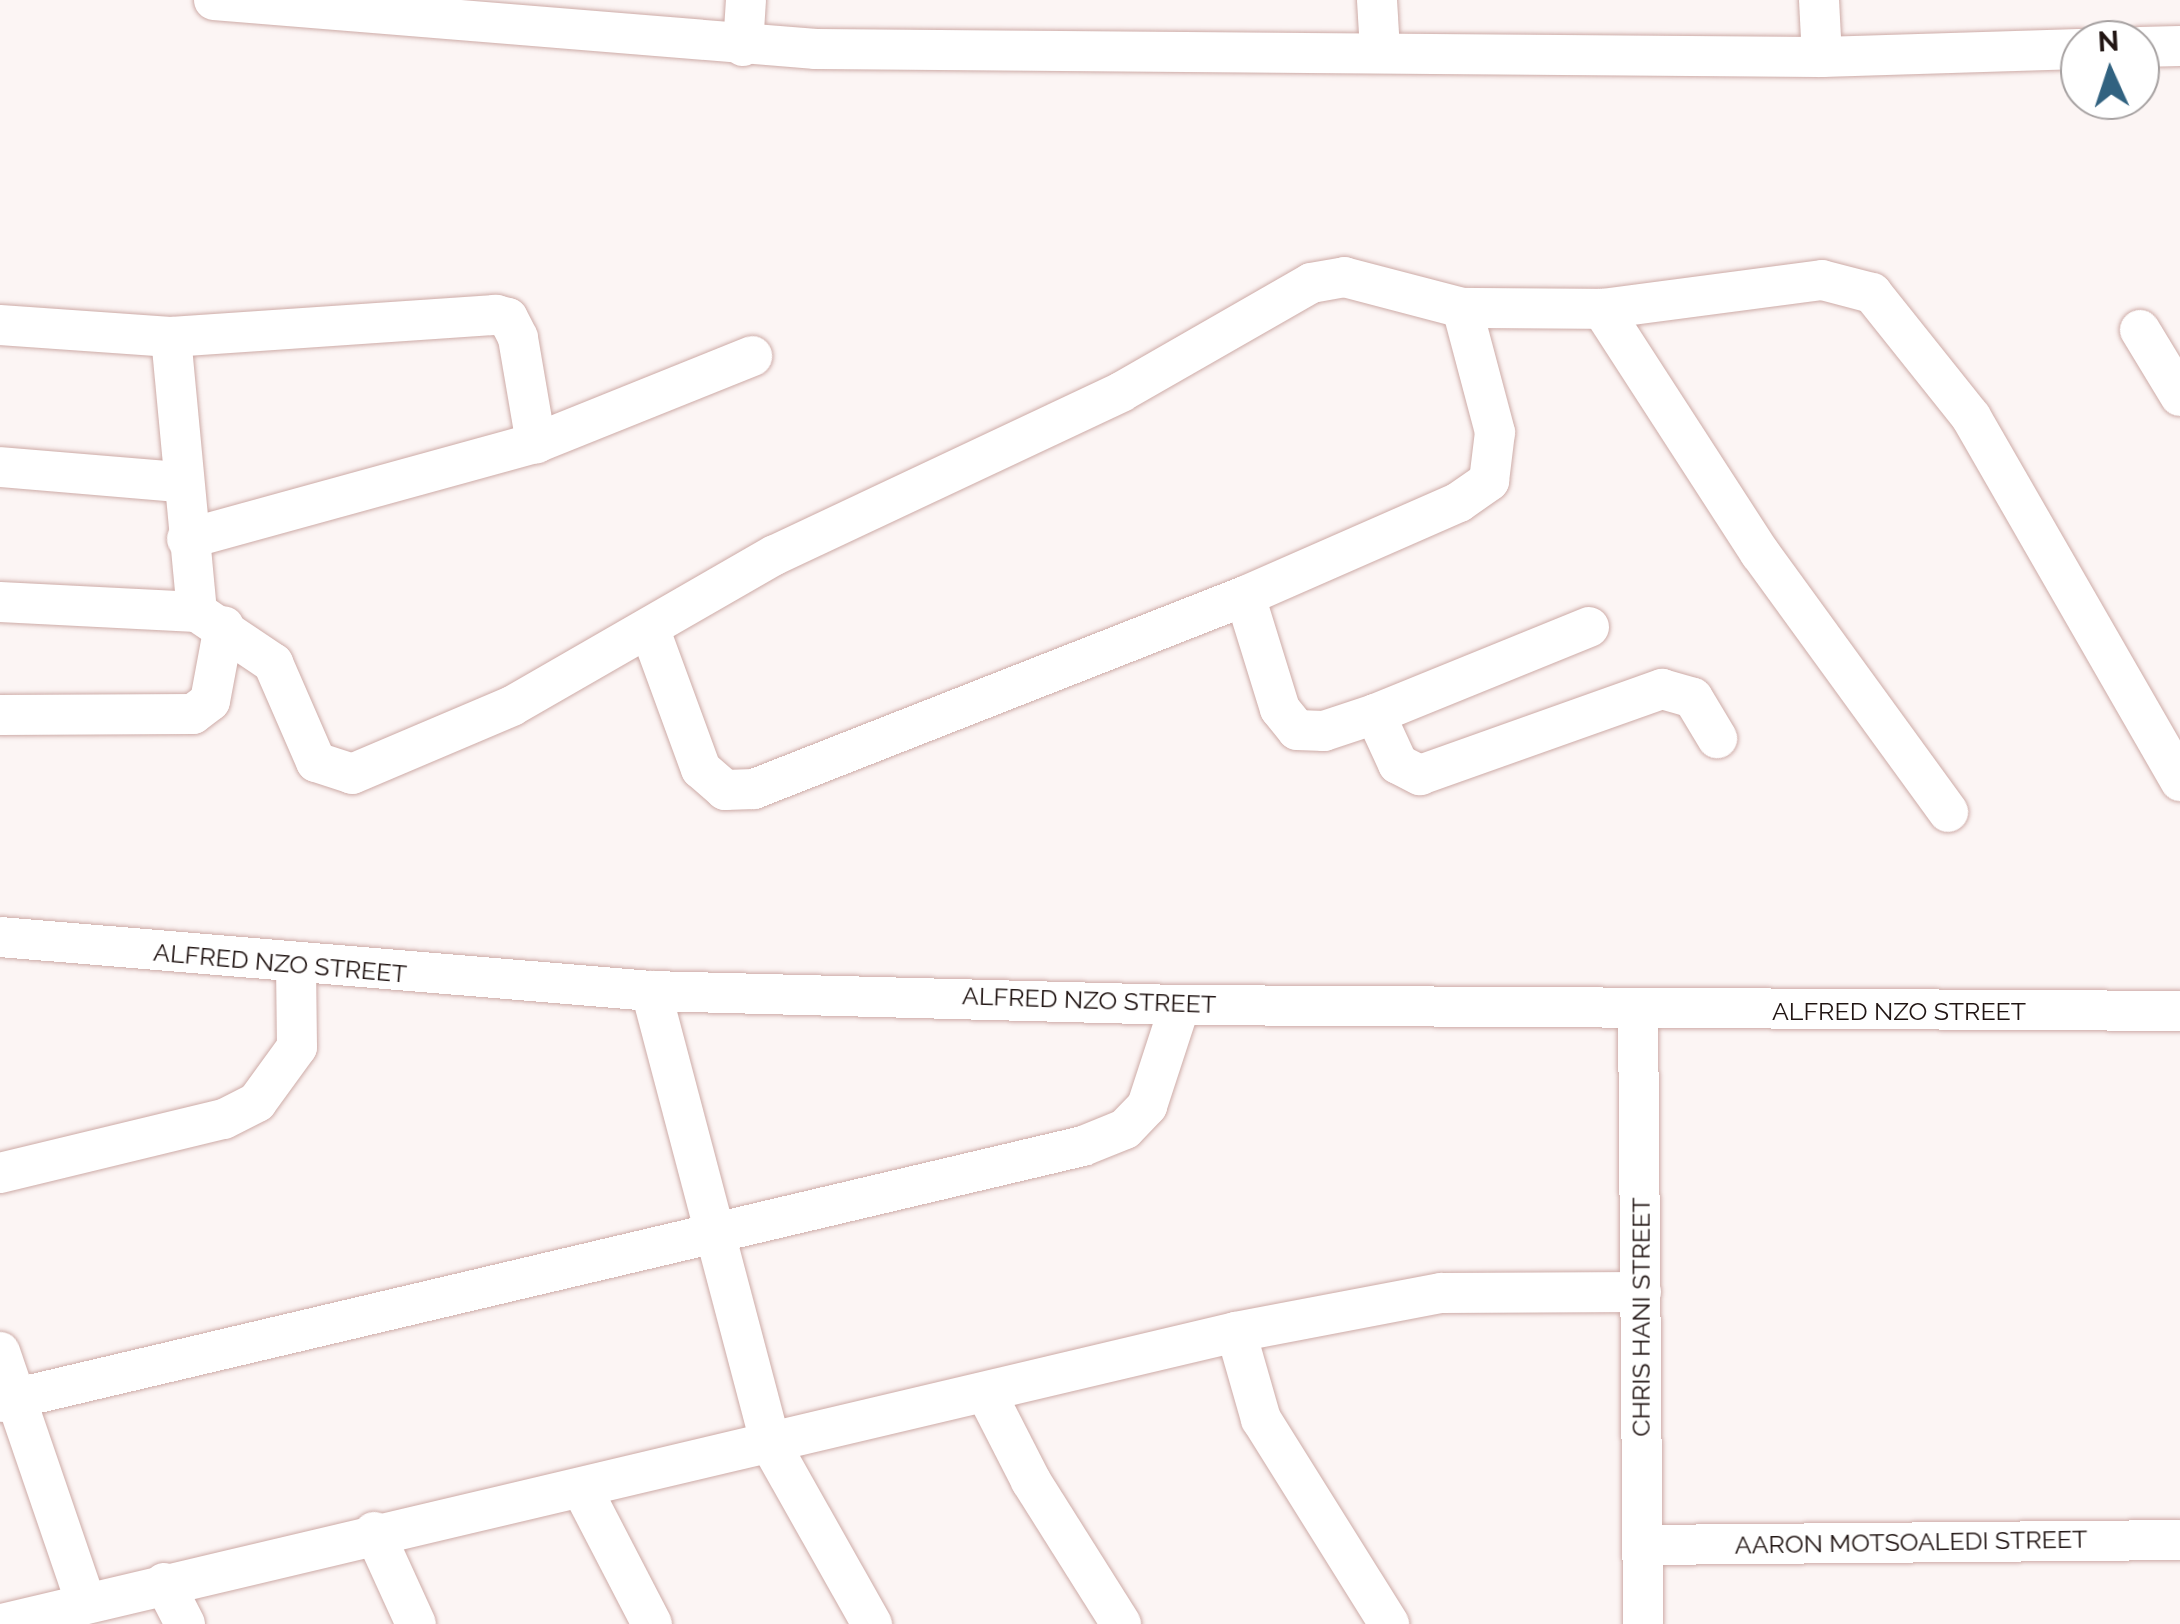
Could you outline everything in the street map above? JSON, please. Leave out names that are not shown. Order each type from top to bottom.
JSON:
[{"type":"street","points":[[743,46],[746,0]]},
{"type":"street","points":[[1377,0],[1380,50]]},
{"type":"street","points":[[1819,0],[1822,57]]},
{"type":"street","points":[[236,1],[743,46],[1822,57],[2060,50]]},
{"type":"street","points":[[0,602],[211,619],[272,663],[316,762],[338,775],[512,706],[791,547],[1121,392],[1311,282],[1344,277],[1462,308],[1602,309],[1822,280],[1872,292],[1971,416],[2180,781]]},
{"type":"street","points":[[650,630],[701,769],[725,790],[754,789],[1245,596],[1459,502],[1488,481],[1496,432],[1462,308]]},
{"type":"street","points":[[1602,309],[1760,553],[1948,812]]},
{"type":"street","points":[[0,325],[172,337],[508,318],[536,442]]},
{"type":"street","points":[[2140,330],[2180,396]]},
{"type":"street","points":[[0,715],[193,714],[210,701],[211,619],[187,539],[179,482],[172,337]]},
{"type":"street","points":[[187,539],[536,442],[752,356]]},
{"type":"street","points":[[0,467],[179,482]]},
{"type":"street","points":[[1245,596],[1280,709],[1297,730],[1324,731],[1375,714],[1589,628]]},
{"type":"street","points":[[1375,714],[1398,764],[1420,775],[1662,690],[1694,698],[1717,738]]},
{"type":"street","name":"ALFRED NZO STREET","points":[[0,938],[296,966],[651,991],[1638,1010],[2180,1011]]},
{"type":"street","points":[[0,1173],[224,1119],[257,1102],[296,1047],[296,966]]},
{"type":"street","points":[[651,991],[771,1445],[872,1624]]},
{"type":"street","points":[[8,1400],[1083,1146],[1125,1129],[1154,1091],[1180,1004]]},
{"type":"street","name":"CHRIS HANI STREET","points":[[1638,1010],[1643,1624]]},
{"type":"street","points":[[2,1624],[374,1532],[582,1489],[1236,1332],[1441,1292],[1641,1292]]},
{"type":"street","points":[[1236,1332],[1260,1419],[1389,1624]]},
{"type":"street","points":[[0,1352],[8,1400],[86,1603]]},
{"type":"street","points":[[986,1393],[1031,1482],[1122,1624]]},
{"type":"street","points":[[582,1489],[652,1624]]},
{"type":"street","points":[[374,1532],[416,1624]]},
{"type":"street","name":"AARON MOTSOALEDI STREET","points":[[1643,1545],[2180,1540]]},
{"type":"street","points":[[164,1584],[185,1624]]}]
